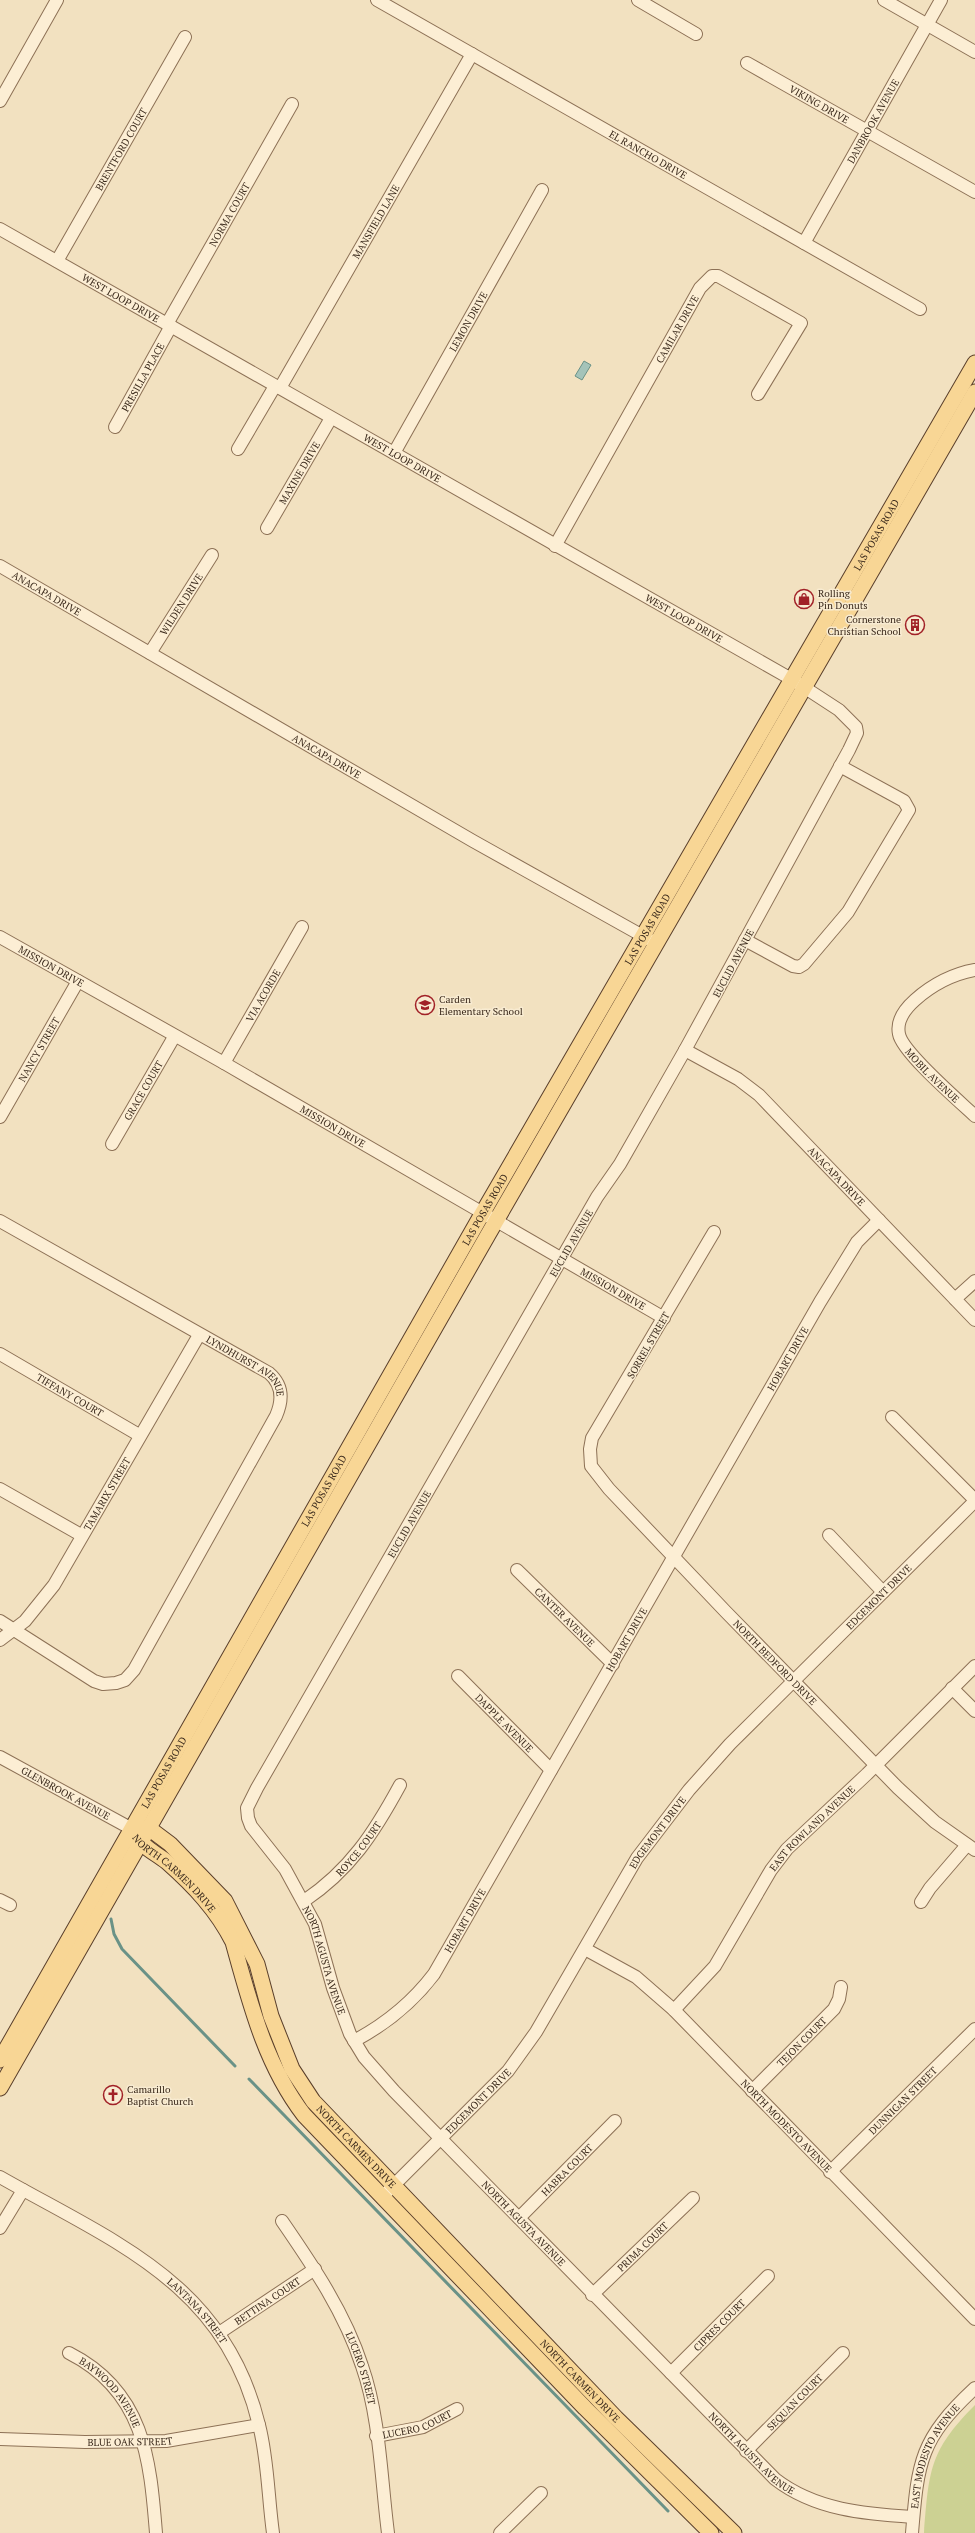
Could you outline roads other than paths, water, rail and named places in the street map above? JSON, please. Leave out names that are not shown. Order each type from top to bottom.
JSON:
[{"type":"main road","name":"LAS POSAS ROAD","points":[[0,2060],[482,1214],[649,940],[799,683],[971,398],[975,363]]},
{"type":"main road","name":"LAS POSAS ROAD","points":[[0,2088],[150,1829],[496,1222],[649,940]]},
{"type":"main road","name":"NORTH CARMEN DRIVE","points":[[132,1829],[150,1829],[170,1844],[226,1901],[257,1964],[271,2016],[292,2069],[313,2101],[616,2418],[734,2533]]},
{"type":"main road","name":"NORTH CARMEN DRIVE","points":[[132,1829],[141,1844],[184,1878],[218,1916],[233,1942],[262,2041],[280,2079],[304,2115],[605,2428],[711,2533]]},
{"type":"street","points":[[0,101],[57,0]]},
{"type":"street","name":"EL RANCHO DRIVE","points":[[378,0],[920,309]]},
{"type":"street","points":[[638,0],[696,34]]},
{"type":"street","points":[[884,0],[975,52]]},
{"type":"street","name":"DANBROOK AVENUE","points":[[804,243],[941,0]]},
{"type":"street","name":"BRENTFORD COURT","points":[[57,261],[185,37]]},
{"type":"street","name":"MANSFIELD LANE","points":[[238,449],[278,387],[472,54]]},
{"type":"street","name":"VIKING DRIVE","points":[[747,64],[975,192]]},
{"type":"street","name":"NORMA COURT","points":[[169,325],[292,104]]},
{"type":"street","name":"LEMON DRIVE","points":[[394,453],[542,190]]},
{"type":"street","name":"WEST LOOP DRIVE","points":[[0,229],[555,546],[799,683]]},
{"type":"street","name":"CAMILAR DRIVE","points":[[555,546],[700,288],[712,276],[718,276],[801,323],[758,394]]},
{"type":"street","name":"PRESILLA PLACE","points":[[115,427],[169,325]]},
{"type":"street","name":"MAXINE DRIVE","points":[[267,528],[331,418]]},
{"type":"street","name":"WILDEN DRIVE","points":[[150,654],[212,555]]},
{"type":"street","name":"ANACAPA DRIVE","points":[[0,566],[150,654],[649,940]]},
{"type":"street","name":"EUCLID AVENUE","points":[[247,1814],[247,1808],[257,1788],[562,1258],[685,1050],[857,733],[856,727],[839,710],[799,683]]},
{"type":"street","points":[[745,940],[793,966],[799,967],[804,964],[848,912],[909,810],[904,801],[840,766]]},
{"type":"street","name":"VIA ACORDE","points":[[224,1063],[302,927]]},
{"type":"street","name":"MISSION DRIVE","points":[[0,937],[174,1037],[224,1063],[482,1214],[562,1258],[664,1318]]},
{"type":"street","name":"MOBIL AVENUE","points":[[975,970],[944,980],[920,996],[904,1012],[898,1028],[901,1041],[912,1054],[975,1116]]},
{"type":"street","name":"NANCY STREET","points":[[0,1118],[78,981]]},
{"type":"street","name":"GRACE COURT","points":[[112,1144],[174,1037]]},
{"type":"street","name":"ANACAPA DRIVE","points":[[685,1050],[738,1079],[759,1095],[975,1320]]},
{"type":"street","name":"LYNDHURST AVENUE","points":[[0,1220],[199,1335],[269,1373],[280,1387],[281,1402],[276,1416],[134,1670],[125,1680],[116,1683],[103,1684],[94,1681],[15,1630]]},
{"type":"street","name":"HOBART DRIVE","points":[[354,2041],[395,2016],[410,2003],[434,1974],[612,1664],[672,1556],[844,1262],[861,1238],[879,1220]]},
{"type":"street","name":"SORREL STREET","points":[[590,1460],[592,1438],[714,1232]]},
{"type":"street","points":[[955,1299],[975,1281]]},
{"type":"street","name":"TAMARIX STREET","points":[[0,1640],[15,1630],[44,1598],[199,1335]]},
{"type":"street","name":"TIFFANY COURT","points":[[0,1354],[139,1435]]},
{"type":"street","points":[[892,1417],[975,1501]]},
{"type":"street","name":"NORTH BEDFORD DRIVE","points":[[590,1460],[593,1470],[609,1489],[672,1556],[876,1765],[924,1813],[971,1848]]},
{"type":"street","points":[[0,1489],[81,1535]]},
{"type":"street","name":"EDGEMONT DRIVE","points":[[382,2196],[442,2139],[508,2071],[536,2032],[637,1858],[661,1825],[730,1744],[975,1501]]},
{"type":"street","points":[[829,1535],[883,1592]]},
{"type":"street","name":"CANTER AVENUE","points":[[517,1570],[612,1664]]},
{"type":"street","points":[[0,1621],[15,1630]]},
{"type":"street","name":"EAST ROWLAND AVENUE","points":[[674,2010],[715,1966],[771,1870],[787,1849],[876,1765],[975,1666]]},
{"type":"street","name":"DAPPLE AVENUE","points":[[458,1676],[551,1770]]},
{"type":"street","points":[[952,1688],[975,1711]]},
{"type":"street","name":"GLENBROOK AVENUE","points":[[0,1757],[132,1829]]},
{"type":"street","name":"ROYCE COURT","points":[[304,1901],[334,1880],[354,1859],[371,1835],[400,1785]]},
{"type":"street","name":"NORTH AGUSTA AVENUE","points":[[247,1814],[251,1826],[286,1869],[304,1901],[320,1938],[333,1988],[354,2041],[378,2073],[592,2295],[671,2373],[746,2451],[784,2486],[815,2501],[859,2513],[913,2517]]},
{"type":"street","points":[[921,1902],[930,1888],[971,1848]]},
{"type":"street","name":"NORTH MODESTO AVENUE","points":[[585,1949],[636,1977],[674,2010],[830,2172],[975,2319]]},
{"type":"street","name":"TEJON COURT","points":[[752,2091],[834,2009],[839,1999],[841,1987]]},
{"type":"street","name":"DUNNIGAN STREET","points":[[830,2172],[975,2029]]},
{"type":"street","name":"HABRA COURT","points":[[519,2218],[615,2121]]},
{"type":"street","name":"LANTANA STREET","points":[[0,2177],[115,2240],[142,2257],[175,2284],[219,2332],[235,2360],[260,2425],[273,2533]]},
{"type":"street","points":[[0,2228],[23,2190]]},
{"type":"street","name":"PRIMA COURT","points":[[592,2295],[693,2198]]},
{"type":"street","name":"LUCERO STREET","points":[[282,2221],[315,2269],[346,2324],[356,2348],[367,2382],[376,2436],[388,2533]]},
{"type":"street","name":"BETTINA COURT","points":[[219,2332],[315,2269]]},
{"type":"street","name":"CIPRES COURT","points":[[671,2373],[768,2276]]},
{"type":"street","name":"BAYWOOD AVENUE","points":[[70,2354],[98,2371],[122,2395],[138,2424],[144,2442],[156,2533]]},
{"type":"street","name":"SEQUAN COURT","points":[[746,2451],[843,2354]]},
{"type":"street","name":"EAST MODESTO AVENUE","points":[[912,2533],[918,2469],[926,2447],[935,2431],[948,2415],[975,2388]]},
{"type":"street","name":"LUCERO COURT","points":[[376,2436],[424,2427],[457,2409]]},
{"type":"street","name":"BLUE OAK STREET","points":[[0,2439],[144,2442],[184,2439],[260,2425]]},
{"type":"street","points":[[500,2533],[541,2493]]},
{"type":"water","points":[[584,361],[591,365],[582,380],[575,376]]},
{"type":"waterway","points":[[111,1919],[114,1934],[122,1949],[235,2066]]},
{"type":"waterway","points":[[249,2079],[668,2511]]},
{"type":"place","name":"Rolling Pin Donuts","points":[[804,599]]},
{"type":"place","name":"Cornerstone Christian School","points":[[915,625]]},
{"type":"place","name":"Carden Elementary School","points":[[425,1005]]},
{"type":"place","name":"Camarillo Baptist Church","points":[[113,2095]]}]
